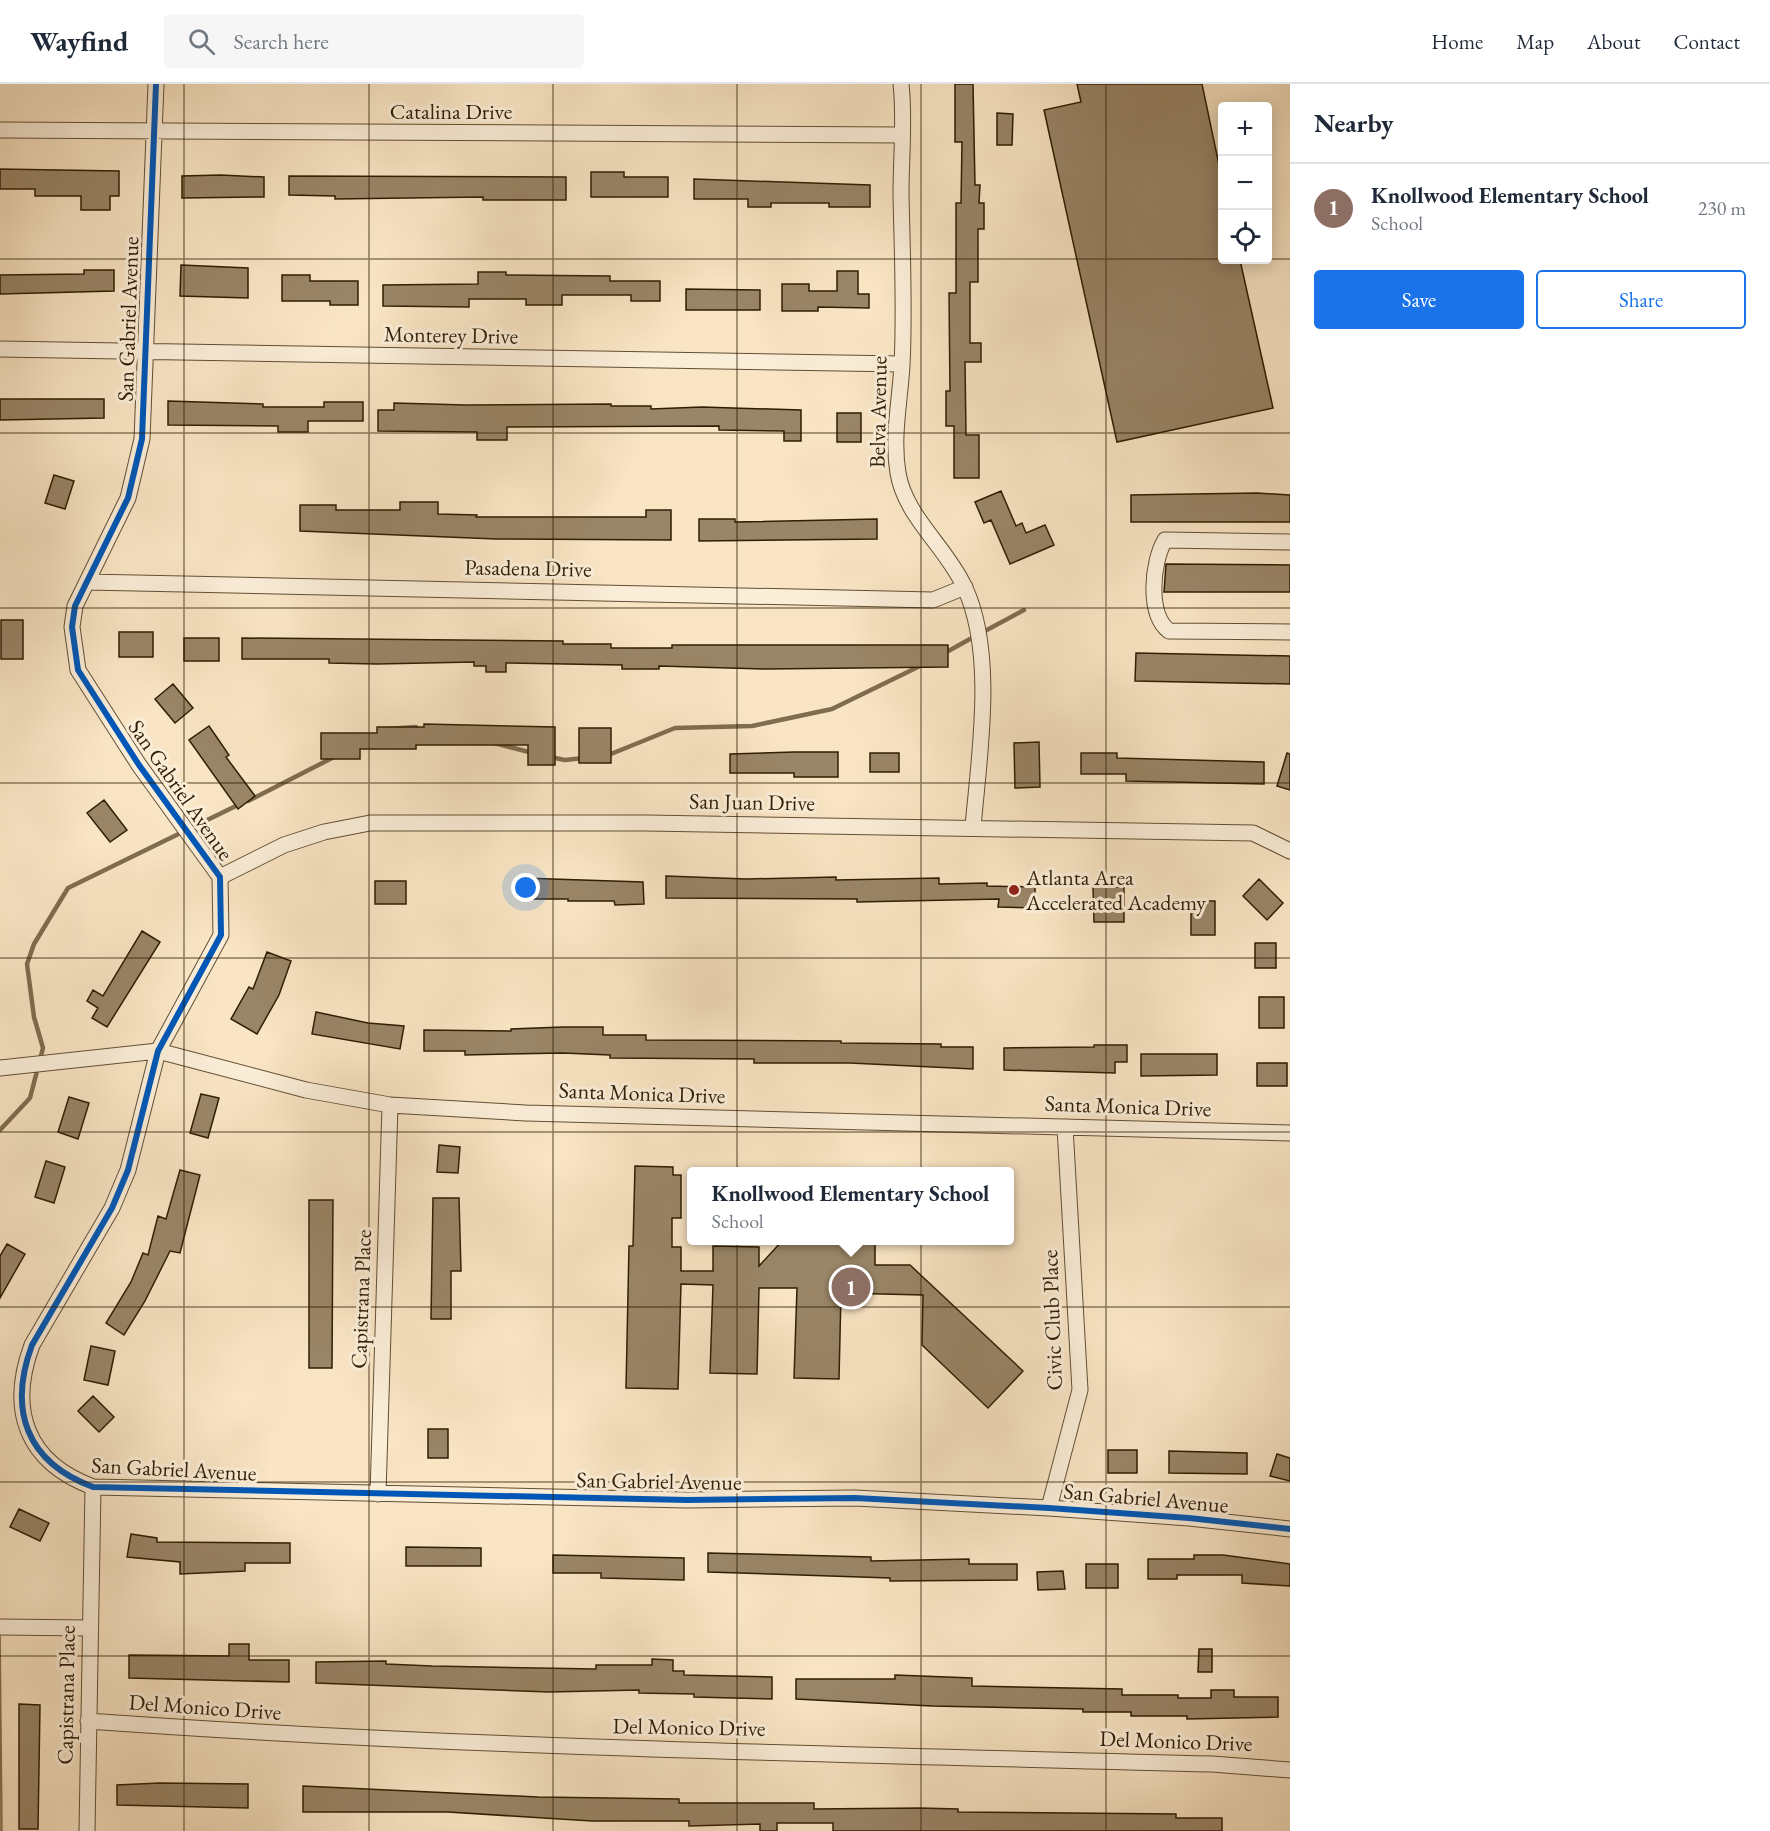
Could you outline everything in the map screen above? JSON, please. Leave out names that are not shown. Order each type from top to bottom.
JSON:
[{"type":"street","name":"San Gabriel Avenue","points":[[156,84],[143,352],[142,439],[128,498],[75,606],[72,627],[78,670],[139,765],[220,877],[221,935],[158,1051],[128,1170],[112,1209],[32,1345],[22,1374],[22,1411],[25,1426],[34,1444],[59,1471],[93,1487],[687,1500],[855,1498],[1049,1508],[1189,1518],[1290,1529]]},
{"type":"street","name":"Belva Avenue","points":[[901,84],[902,364],[896,442],[898,474],[906,499],[952,564],[965,587],[975,617],[982,665],[982,720],[973,827]]},
{"type":"street","name":"Catalina Drive","points":[[0,130],[901,135]]},
{"type":"street","name":"Monterey Drive","points":[[0,349],[902,364]]},
{"type":"street","points":[[1290,542],[1165,540],[1156,566],[1155,598],[1160,624],[1169,631],[1290,632]]},
{"type":"street","name":"Pasadena Drive","points":[[87,582],[933,600],[965,587]]},
{"type":"street","name":"San Juan Drive","points":[[220,877],[284,845],[324,832],[370,823],[973,827],[1253,833],[1290,851]]},
{"type":"street","name":"Santa Monica Drive","points":[[0,1068],[158,1051],[306,1090],[390,1105],[526,1113],[1290,1133]]},
{"type":"street","name":"Capistrana Place","points":[[378,1494],[390,1105]]},
{"type":"street","name":"Civic Club Place","points":[[1049,1508],[1080,1390],[1065,1127]]},
{"type":"street","name":"Capistrana Place","points":[[87,1831],[93,1487]]},
{"type":"street","points":[[0,1627],[90,1628]]},
{"type":"street","name":"Del Monico Drive","points":[[88,1721],[281,1735],[576,1747],[1212,1764],[1290,1770]]},
{"type":"shaded area","points":[[0,1628],[2,1831],[0,1831]]},
{"type":"building","points":[[955,84],[973,84],[975,185],[980,185],[979,203],[984,203],[984,229],[978,229],[978,282],[970,282],[970,343],[981,343],[981,362],[965,362],[966,435],[979,435],[979,478],[954,478],[954,426],[946,426],[946,391],[950,391],[949,293],[956,293],[956,203],[961,203],[962,142],[955,142]]},
{"type":"building","points":[[1077,84],[1202,84],[1218,160],[1218,264],[1241,264],[1273,408],[1117,442],[1044,110],[1081,102]]},
{"type":"building","points":[[997,113],[1013,114],[1012,145],[997,145]]},
{"type":"building","points":[[0,169],[119,171],[119,196],[110,196],[110,210],[81,210],[81,196],[35,196],[35,189],[0,189]]},
{"type":"building","points":[[591,172],[624,172],[624,177],[668,177],[668,197],[591,197]]},
{"type":"building","points":[[182,176],[264,177],[264,197],[182,198]]},
{"type":"building","points":[[289,176],[566,177],[566,200],[483,200],[483,197],[335,199],[335,196],[289,195]]},
{"type":"building","points":[[694,179],[870,185],[870,207],[829,207],[829,203],[771,203],[771,207],[748,207],[748,199],[694,199]]},
{"type":"building","points":[[181,265],[248,268],[248,298],[180,296]]},
{"type":"building","points":[[84,270],[114,270],[114,291],[0,294],[0,275],[84,274]]},
{"type":"building","points":[[837,271],[858,271],[858,294],[869,294],[869,308],[818,307],[818,311],[782,311],[782,284],[809,284],[809,291],[837,291]]},
{"type":"building","points":[[478,272],[506,272],[506,275],[610,276],[610,281],[660,281],[660,301],[631,301],[631,295],[562,295],[562,305],[526,305],[526,299],[469,299],[469,307],[383,306],[383,285],[478,284]]},
{"type":"building","points":[[282,275],[310,275],[310,281],[358,281],[358,305],[330,305],[330,301],[282,301]]},
{"type":"building","points":[[686,289],[760,290],[760,310],[686,310]]},
{"type":"building","points":[[0,399],[104,399],[104,418],[0,420]]},
{"type":"building","points":[[168,401],[263,404],[263,407],[324,407],[324,402],[363,402],[363,421],[308,421],[308,432],[278,432],[278,426],[168,425]]},
{"type":"building","points":[[394,403],[611,404],[611,406],[651,406],[651,409],[702,407],[801,410],[801,441],[784,441],[784,431],[719,430],[719,426],[507,427],[507,440],[477,440],[477,432],[378,431],[378,410],[394,410]]},
{"type":"building","points":[[837,413],[861,413],[861,442],[837,442]]},
{"type":"building","points":[[54,475],[74,481],[65,509],[45,503]]},
{"type":"building","points":[[1001,491],[1016,526],[1022,523],[1026,533],[1045,525],[1054,545],[1010,564],[991,520],[984,523],[975,502]]},
{"type":"building","points":[[1257,493],[1290,495],[1290,522],[1131,522],[1131,495]]},
{"type":"building","points":[[400,502],[438,502],[438,514],[477,515],[476,517],[646,517],[646,510],[671,510],[671,540],[496,539],[300,531],[300,505],[336,505],[336,510],[400,510]]},
{"type":"building","points":[[699,519],[735,519],[735,522],[877,519],[877,539],[699,541]]},
{"type":"building","points":[[1166,564],[1290,565],[1290,592],[1164,592]]},
{"type":"building","points":[[1,620],[23,620],[23,659],[1,659]]},
{"type":"building","points":[[119,632],[153,632],[153,657],[119,657]]},
{"type":"building","points":[[184,638],[219,638],[219,661],[184,661]]},
{"type":"building","points":[[242,638],[563,641],[563,644],[611,644],[611,648],[672,648],[672,645],[948,645],[948,667],[766,669],[659,666],[659,669],[622,669],[622,665],[506,663],[506,672],[486,672],[486,666],[474,666],[474,662],[377,664],[329,663],[329,659],[242,659]]},
{"type":"building","points":[[1136,653],[1290,656],[1290,684],[1135,681]]},
{"type":"building","points":[[173,684],[193,708],[175,723],[155,699]]},
{"type":"building","points":[[424,724],[555,727],[555,765],[528,765],[528,745],[416,745],[416,749],[360,749],[360,759],[321,759],[321,733],[377,733],[377,727],[424,727]]},
{"type":"building","points":[[209,726],[229,755],[226,757],[255,796],[238,809],[189,740]]},
{"type":"building","points":[[579,728],[611,728],[611,763],[579,763]]},
{"type":"building","points":[[1039,742],[1040,787],[1015,788],[1014,743]]},
{"type":"building","points":[[838,752],[838,777],[794,777],[794,773],[730,773],[730,754]]},
{"type":"building","points":[[870,753],[899,753],[899,772],[870,772]]},
{"type":"building","points":[[1081,753],[1117,753],[1117,758],[1264,762],[1264,784],[1126,781],[1126,774],[1081,774]]},
{"type":"building","points":[[1287,753],[1290,754],[1290,790],[1277,786]]},
{"type":"building","points":[[104,800],[127,830],[110,842],[87,813]]},
{"type":"building","points":[[666,876],[747,879],[836,877],[836,880],[939,878],[939,884],[987,883],[987,886],[1035,887],[1035,908],[998,907],[999,899],[857,902],[857,899],[666,898]]},
{"type":"building","points":[[521,878],[643,882],[644,904],[615,905],[614,901],[521,899]]},
{"type":"building","points":[[1259,879],[1283,903],[1267,920],[1243,896]]},
{"type":"building","points":[[375,881],[406,881],[406,904],[375,904]]},
{"type":"building","points":[[1093,887],[1124,887],[1124,922],[1094,922]]},
{"type":"building","points":[[1191,901],[1215,901],[1215,935],[1191,935]]},
{"type":"building","points":[[142,931],[160,942],[107,1027],[92,1018],[98,1008],[87,1001],[93,990],[103,996]]},
{"type":"building","points":[[1255,943],[1276,943],[1276,968],[1255,968]]},
{"type":"building","points":[[267,952],[291,961],[279,995],[257,1034],[231,1019],[249,987],[253,989]]},
{"type":"building","points":[[1259,997],[1284,997],[1284,1028],[1259,1028]]},
{"type":"building","points":[[316,1012],[368,1023],[404,1026],[400,1049],[312,1034]]},
{"type":"building","points":[[603,1027],[603,1035],[646,1035],[646,1040],[841,1041],[841,1043],[941,1044],[941,1047],[973,1047],[973,1069],[850,1063],[754,1063],[754,1059],[610,1058],[610,1055],[563,1053],[465,1055],[465,1051],[424,1051],[424,1030],[511,1031],[511,1029]]},
{"type":"building","points":[[1094,1045],[1127,1045],[1127,1062],[1115,1062],[1115,1073],[1004,1070],[1004,1048],[1094,1047]]},
{"type":"building","points":[[1141,1054],[1217,1054],[1217,1075],[1141,1076]]},
{"type":"building","points":[[1257,1063],[1287,1063],[1287,1086],[1257,1086]]},
{"type":"building","points":[[201,1094],[219,1098],[208,1138],[190,1133]]},
{"type":"building","points":[[69,1097],[89,1103],[78,1139],[58,1132]]},
{"type":"building","points":[[439,1145],[460,1147],[458,1173],[437,1172]]},
{"type":"building","points":[[46,1161],[65,1167],[54,1203],[35,1197]]},
{"type":"building","points":[[635,1166],[673,1167],[673,1175],[681,1175],[681,1218],[672,1218],[672,1247],[681,1247],[681,1271],[713,1271],[713,1246],[759,1247],[759,1266],[778,1245],[875,1245],[875,1265],[910,1265],[1023,1371],[988,1408],[922,1345],[923,1295],[841,1293],[839,1379],[794,1378],[797,1288],[759,1288],[757,1374],[710,1373],[713,1285],[681,1284],[678,1389],[626,1388],[629,1246],[633,1246]]},
{"type":"building","points":[[180,1170],[200,1175],[180,1253],[170,1251],[145,1301],[124,1335],[106,1323],[131,1282],[143,1253],[148,1255],[158,1216],[166,1219]]},
{"type":"building","points":[[433,1198],[459,1198],[461,1271],[451,1271],[451,1319],[431,1319]]},
{"type":"building","points":[[309,1200],[333,1200],[332,1368],[309,1368]]},
{"type":"building","points":[[7,1244],[25,1254],[0,1298],[0,1256]]},
{"type":"building","points":[[91,1346],[115,1351],[108,1385],[84,1380]]},
{"type":"building","points":[[93,1396],[114,1417],[99,1432],[78,1411]]},
{"type":"building","points":[[428,1429],[448,1429],[448,1458],[428,1458]]},
{"type":"building","points":[[1108,1450],[1137,1450],[1137,1473],[1108,1473]]},
{"type":"building","points":[[1169,1451],[1247,1453],[1247,1474],[1169,1473]]},
{"type":"building","points":[[1277,1454],[1290,1458],[1290,1481],[1270,1476]]},
{"type":"building","points":[[19,1509],[49,1523],[40,1541],[10,1527]]},
{"type":"building","points":[[131,1534],[157,1538],[157,1542],[290,1543],[290,1563],[245,1563],[245,1571],[180,1574],[180,1562],[127,1557]]},
{"type":"building","points":[[406,1547],[481,1548],[481,1566],[406,1566]]},
{"type":"building","points":[[708,1553],[871,1557],[871,1561],[969,1559],[969,1564],[1017,1564],[1017,1580],[890,1581],[890,1578],[708,1572]]},
{"type":"building","points":[[553,1555],[684,1558],[684,1580],[601,1578],[601,1573],[553,1573]]},
{"type":"building","points":[[1194,1555],[1223,1555],[1290,1564],[1290,1586],[1242,1583],[1242,1575],[1177,1575],[1177,1579],[1148,1579],[1148,1559],[1194,1559]]},
{"type":"building","points":[[1086,1564],[1118,1564],[1118,1588],[1086,1588]]},
{"type":"building","points":[[1063,1571],[1065,1589],[1038,1590],[1037,1572]]},
{"type":"building","points":[[229,1644],[249,1644],[249,1660],[289,1660],[289,1682],[129,1678],[129,1655],[229,1656]]},
{"type":"building","points":[[1199,1649],[1212,1649],[1212,1672],[1198,1672]]},
{"type":"building","points":[[652,1659],[673,1660],[673,1671],[684,1671],[684,1675],[772,1677],[772,1699],[694,1697],[694,1694],[639,1693],[639,1690],[549,1692],[316,1683],[316,1662],[386,1661],[386,1664],[432,1666],[596,1669],[596,1665],[652,1665]]},
{"type":"building","points":[[895,1675],[972,1678],[972,1686],[1122,1689],[1122,1695],[1178,1695],[1178,1698],[1211,1698],[1211,1690],[1234,1690],[1234,1697],[1278,1697],[1278,1717],[1187,1719],[1187,1716],[1131,1716],[1131,1712],[1083,1712],[1083,1709],[932,1706],[796,1699],[796,1679],[895,1679]]},
{"type":"building","points":[[19,1704],[40,1705],[38,1829],[19,1829]]},
{"type":"building","points":[[248,1784],[248,1808],[117,1805],[117,1785]]},
{"type":"building","points":[[303,1786],[538,1797],[679,1799],[679,1803],[814,1803],[814,1809],[920,1808],[958,1809],[958,1812],[1176,1814],[1176,1818],[1222,1818],[1222,1831],[833,1831],[833,1823],[777,1823],[777,1831],[760,1831],[760,1824],[689,1826],[689,1821],[592,1821],[448,1812],[303,1812]]},
{"type":"waterway","points":[[985,631],[1024,610]]},
{"type":"waterway","points":[[943,654],[970,639]]},
{"type":"waterway","points":[[606,756],[675,728],[752,726],[832,709],[922,665]]},
{"type":"waterway","points":[[386,729],[416,727]]},
{"type":"waterway","points":[[494,743],[533,753]]},
{"type":"waterway","points":[[248,801],[334,757]]},
{"type":"waterway","points":[[550,757],[565,760],[583,758]]},
{"type":"waterway","points":[[0,1130],[30,1098],[43,1048],[34,1017],[27,964],[34,944],[68,888],[240,804]]},
{"type":"cycle path","points":[[156,84],[142,439],[128,498],[75,606],[72,627],[78,670],[139,765],[220,877],[221,935],[158,1051],[128,1170],[112,1208],[32,1345],[22,1391],[23,1412],[28,1431],[38,1448],[52,1463],[70,1476],[93,1487],[687,1500],[855,1498],[1049,1508],[1189,1518],[1290,1529]]},
{"type":"place","name":"Atlanta Area Accelerated Academy","points":[[1014,890]]},
{"type":"place","name":"Knollwood Elementary School","points":[[851,1287]]}]
